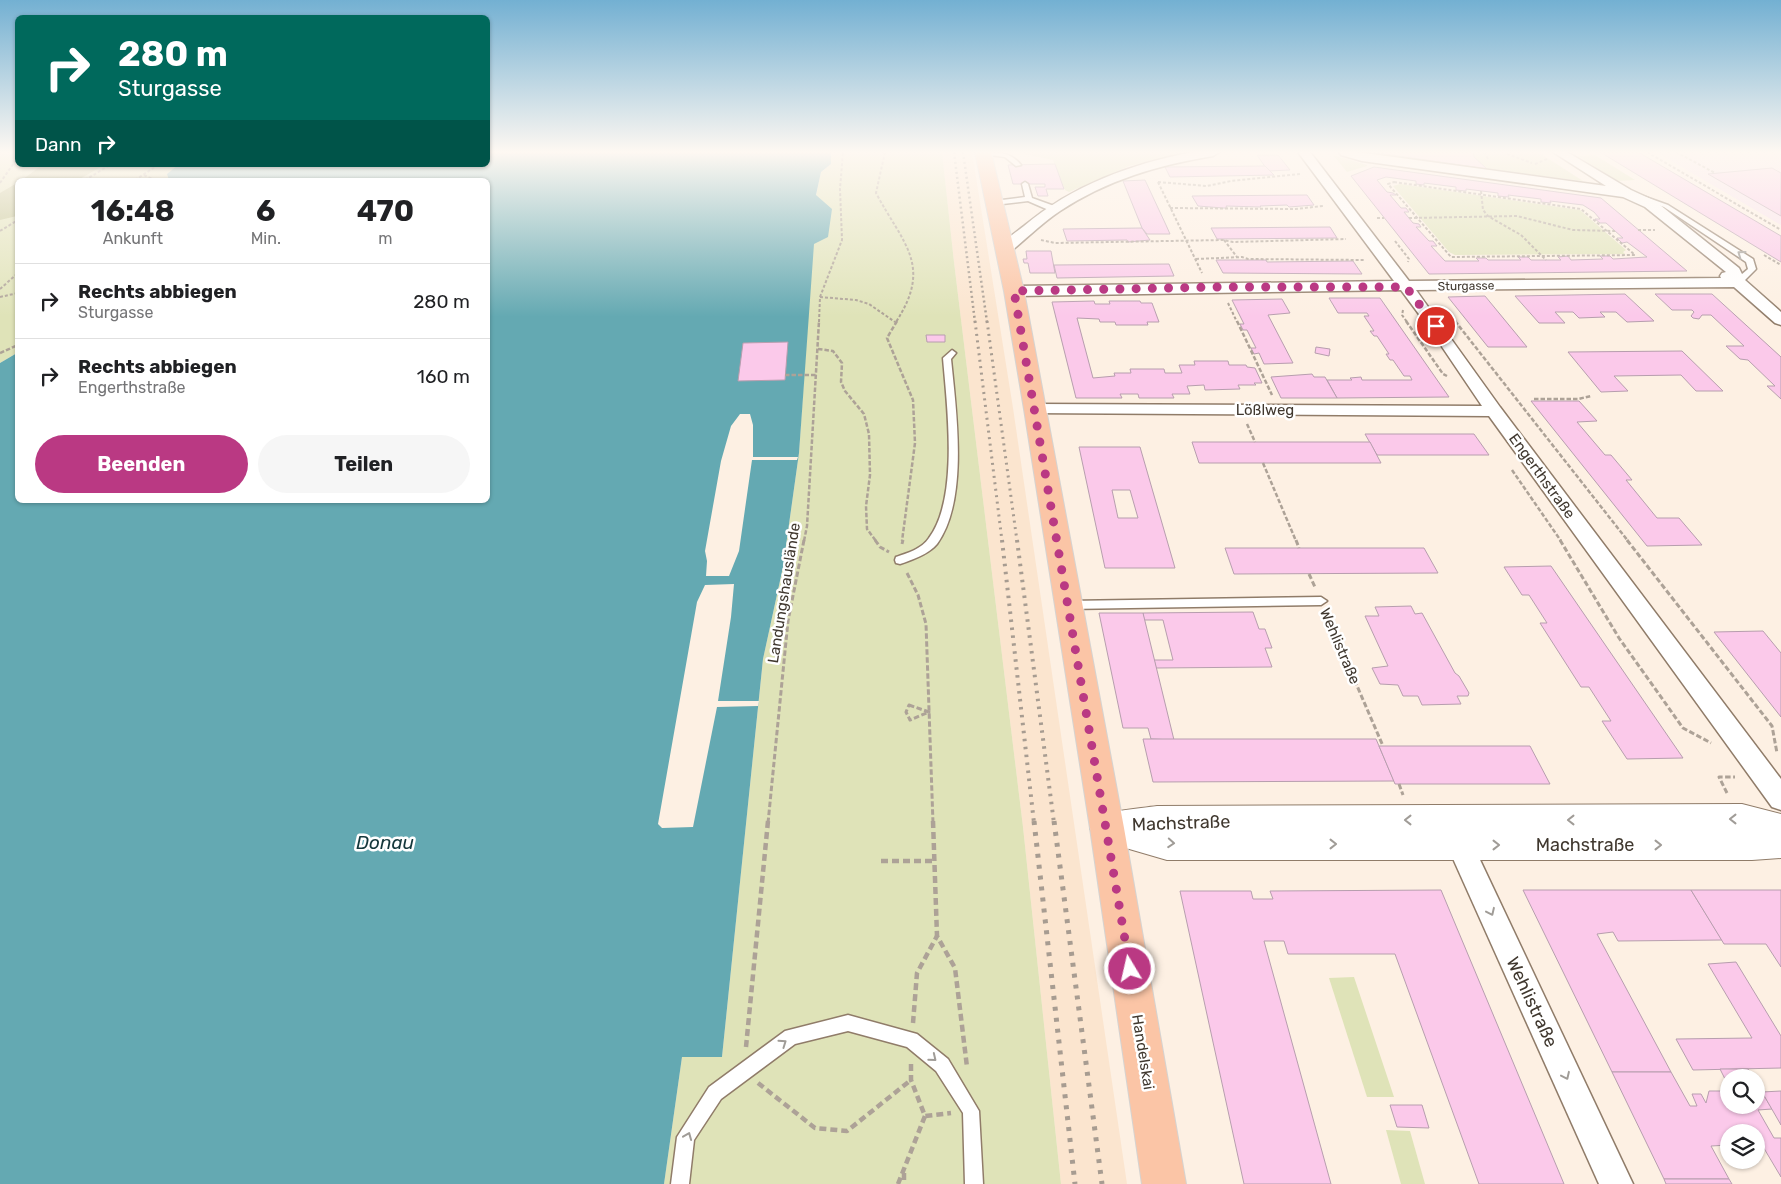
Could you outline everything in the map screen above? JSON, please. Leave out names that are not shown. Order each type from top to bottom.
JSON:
[{"type":"main road","name":"Handelskai","points":[[995,207],[1014,291],[1035,409],[1164,1184]]},
{"type":"main road","name":"Machstraße","points":[[1106,828],[1167,844],[1742,820],[1781,828]]},
{"type":"main road","name":"Machstraße","points":[[1454,833],[1752,844],[1781,842]]},
{"type":"street","points":[[1005,249],[1057,207]]},
{"type":"street","name":"Engerthstraße","points":[[1349,207],[1413,287],[1494,410],[1781,799]]},
{"type":"street","points":[[1642,207],[1720,272],[1738,282],[1781,320]]},
{"type":"street","name":"Sturgasse","points":[[1014,291],[1214,287],[1413,287],[1738,282]]},
{"type":"street","name":"Lößlweg","points":[[1035,409],[1494,410]]},
{"type":"street","name":"Wehlistraße","points":[[1454,833],[1616,1184]]},
{"type":"lane","points":[[1050,207],[1054,209]]},
{"type":"lane","points":[[1668,207],[1750,261],[1752,269],[1738,282]]},
{"type":"lane","points":[[900,560],[917,553],[932,543],[941,527],[949,495],[954,455],[947,358],[952,353]]},
{"type":"lane","points":[[1068,604],[1321,601]]},
{"type":"lane","points":[[680,1184],[686,1137],[715,1093],[791,1037],[848,1023],[911,1040],[942,1065],[971,1111],[974,1184]]},
{"type":"path","name":"Landungshauslände","points":[[744,1071],[788,620],[807,526],[818,349],[817,322],[820,297],[842,240],[841,207]]},
{"type":"path","points":[[885,207],[903,238],[913,263],[914,275],[912,293],[887,338],[913,400],[915,443],[900,560]]},
{"type":"path","points":[[1279,410],[1170,208],[1295,209],[1311,207]]},
{"type":"path","points":[[1408,207],[1452,257],[1635,255],[1581,208],[1576,207]]},
{"type":"path","points":[[1484,207],[1488,216],[1518,233],[1546,260]]},
{"type":"path","points":[[1742,207],[1781,230]]},
{"type":"path","points":[[1372,211],[1383,225]]},
{"type":"path","points":[[1408,218],[1517,216],[1564,229],[1615,231]]},
{"type":"path","points":[[1377,218],[1384,218]]},
{"type":"path","points":[[0,231],[15,222]]},
{"type":"path","points":[[1393,238],[1409,259],[1405,268],[1413,287],[1435,308],[1451,315],[1457,322],[1772,726],[1777,755],[1781,760]]},
{"type":"path","points":[[1042,240],[1055,244],[1346,239]]},
{"type":"path","points":[[1223,240],[1238,257]]},
{"type":"path","points":[[1196,259],[1238,257],[1291,258],[1294,260],[1364,260]]},
{"type":"path","points":[[0,289],[15,276]]},
{"type":"path","points":[[0,297],[15,294]]},
{"type":"path","points":[[820,297],[863,302],[896,322]]},
{"type":"path","points":[[0,353],[15,346]]},
{"type":"path","points":[[818,349],[833,351],[842,363],[841,382],[845,391],[864,414],[869,434],[870,475],[866,506],[867,529],[880,547],[900,560],[918,595],[926,624],[937,936],[955,968],[966,1046],[971,1111]]},
{"type":"path","points":[[785,375],[816,375]]},
{"type":"path","points":[[1534,399],[1591,396]]},
{"type":"path","points":[[1263,463],[1298,548]]},
{"type":"path","name":"Wehlistraße","points":[[1310,574],[1383,746]]},
{"type":"path","points":[[909,705],[929,712],[910,720],[906,712],[909,705]]},
{"type":"path","points":[[1730,800],[1719,777],[1732,777]]},
{"type":"path","points":[[881,861],[934,861]]},
{"type":"path","points":[[744,1071],[815,1128],[847,1131],[911,1080]]},
{"type":"path","points":[[898,1184],[925,1116]]},
{"type":"path","points":[[904,1172],[904,1184]]},
{"type":"shaded area","points":[[948,207],[981,207],[1013,408],[1127,1184],[1061,1184],[1023,827]]},
{"type":"shaded area","points":[[1751,207],[1781,207],[1781,225]]},
{"type":"green space","points":[[0,207],[15,207],[15,354],[0,363]]},
{"type":"green space","points":[[0,207],[15,207],[15,216],[0,220]]},
{"type":"green space","points":[[815,207],[948,207],[1023,827],[1061,1184],[664,1184],[682,1057],[722,1057],[763,659],[783,567],[799,453]]},
{"type":"green space","points":[[1411,207],[1561,207],[1580,210],[1626,250],[1623,252],[1625,254],[1455,255],[1449,252]]},
{"type":"green space","points":[[1354,977],[1394,1097],[1367,1097],[1329,978]]},
{"type":"green space","points":[[1386,1130],[1410,1131],[1425,1184],[1401,1184]]},
{"type":"water","name":"Donau","points":[[490,207],[830,207],[832,209],[828,237],[814,244],[799,453],[783,567],[763,659],[722,1057],[682,1057],[664,1184],[0,1184],[0,363],[15,354],[15,503],[490,503]]},
{"type":"pier","points":[[740,414],[750,414],[753,425],[753,457],[798,457],[797,460],[752,460],[739,551],[729,576],[706,576],[707,561],[705,551],[721,461],[731,426]]},
{"type":"pier","points":[[734,584],[718,701],[759,701],[758,706],[717,707],[693,827],[662,828],[658,824],[697,602],[705,585]]},
{"type":"building","points":[[1134,207],[1158,207],[1170,234],[1147,234],[1142,228]]},
{"type":"building","points":[[1376,207],[1406,208],[1409,212],[1404,212],[1413,223],[1419,224],[1421,227],[1416,227],[1429,241],[1433,241],[1437,246],[1431,246],[1445,261],[1479,261],[1476,258],[1521,260],[1518,257],[1528,257],[1531,260],[1561,260],[1558,257],[1568,256],[1571,260],[1603,259],[1600,256],[1610,256],[1613,259],[1647,257],[1627,242],[1622,243],[1617,238],[1623,238],[1606,223],[1600,223],[1595,219],[1600,219],[1587,207],[1612,207],[1687,271],[1429,274]]},
{"type":"building","points":[[1691,207],[1732,207],[1781,236],[1781,262]]},
{"type":"building","points":[[1766,207],[1781,207],[1781,216]]},
{"type":"building","points":[[1330,227],[1337,238],[1217,239],[1211,228]]},
{"type":"building","points":[[1142,228],[1150,240],[1128,242],[1127,240],[1067,241],[1063,229]]},
{"type":"building","points":[[1026,251],[1051,251],[1055,273],[1030,273],[1028,263],[1024,263],[1023,259],[1027,259]]},
{"type":"building","points":[[1216,260],[1266,260],[1267,262],[1353,261],[1362,274],[1223,273]]},
{"type":"building","points":[[1169,264],[1174,276],[1057,278],[1054,265]]},
{"type":"building","points":[[1625,294],[1654,321],[1627,322],[1616,312],[1600,312],[1605,317],[1579,318],[1573,312],[1555,312],[1565,323],[1539,323],[1515,296]]},
{"type":"building","points":[[1655,294],[1712,294],[1781,357],[1781,399],[1767,386],[1775,386],[1748,360],[1740,359],[1726,346],[1744,346],[1711,315],[1702,315],[1699,319],[1693,318],[1691,316],[1694,312],[1692,310],[1672,310]]},
{"type":"building","points":[[1485,296],[1527,347],[1488,347],[1448,297]]},
{"type":"building","points":[[1329,298],[1380,298],[1449,397],[1337,398],[1327,380],[1352,380],[1350,378],[1361,377],[1362,380],[1412,380],[1410,376],[1404,376],[1393,360],[1390,360],[1386,354],[1389,354],[1377,336],[1374,336],[1370,331],[1374,331],[1364,316],[1369,316],[1367,313],[1338,313]]},
{"type":"building","points":[[1282,299],[1290,313],[1268,315],[1293,363],[1264,364],[1259,353],[1254,354],[1251,348],[1256,348],[1247,330],[1243,330],[1240,324],[1244,324],[1232,300]]},
{"type":"building","points":[[1094,301],[1095,304],[1110,304],[1109,301],[1152,303],[1159,322],[1147,322],[1148,325],[1116,325],[1115,322],[1100,322],[1099,319],[1077,318],[1093,378],[1115,376],[1114,373],[1131,373],[1130,369],[1164,369],[1165,373],[1182,373],[1179,365],[1195,365],[1194,361],[1228,361],[1229,365],[1246,365],[1247,367],[1255,368],[1262,383],[1238,385],[1240,389],[1205,390],[1204,385],[1187,386],[1190,394],[1172,394],[1174,398],[1139,398],[1138,394],[1120,394],[1122,398],[1076,398],[1052,302]]},
{"type":"building","points":[[926,335],[945,335],[945,342],[927,342]]},
{"type":"building","points":[[788,342],[785,380],[738,381],[743,343]]},
{"type":"building","points":[[1316,347],[1330,349],[1329,356],[1315,353]]},
{"type":"building","points":[[1682,351],[1723,391],[1696,391],[1681,375],[1614,376],[1628,391],[1601,392],[1568,352]]},
{"type":"building","points":[[1312,374],[1314,377],[1325,377],[1337,398],[1281,398],[1271,377]]},
{"type":"building","points":[[1531,401],[1579,401],[1597,421],[1577,422],[1605,455],[1611,455],[1632,480],[1626,480],[1657,518],[1679,518],[1702,545],[1647,546]]},
{"type":"building","points":[[1365,434],[1474,434],[1489,455],[1377,455]]},
{"type":"building","points":[[1192,442],[1370,442],[1381,463],[1199,463]]},
{"type":"building","points":[[1079,447],[1140,447],[1175,568],[1105,568]],"holes":[[[1112,490],[1130,490],[1138,518],[1118,518]]]},
{"type":"building","points":[[1225,548],[1424,548],[1438,573],[1234,574]]},
{"type":"building","points":[[1551,566],[1683,758],[1627,759],[1602,721],[1611,721],[1589,687],[1581,687],[1540,623],[1547,623],[1529,595],[1522,595],[1504,567]]},
{"type":"building","points":[[1411,606],[1415,614],[1422,613],[1455,673],[1459,676],[1469,693],[1468,696],[1457,696],[1461,704],[1422,705],[1418,696],[1403,696],[1398,685],[1380,684],[1372,668],[1388,666],[1365,616],[1379,616],[1375,607]]},
{"type":"building","points":[[1253,612],[1259,629],[1265,629],[1272,648],[1265,648],[1272,667],[1156,668],[1154,660],[1173,660],[1163,620],[1144,620],[1143,613]]},
{"type":"building","points":[[1099,613],[1143,613],[1174,740],[1151,739],[1148,728],[1123,728]]},
{"type":"building","points":[[1763,631],[1781,653],[1781,717],[1714,632]]},
{"type":"building","points":[[1143,739],[1376,739],[1394,781],[1153,782]]},
{"type":"building","points":[[1379,746],[1530,746],[1550,784],[1395,784]]},
{"type":"building","points":[[1441,890],[1564,1184],[1479,1184],[1395,954],[1288,954],[1284,941],[1264,941],[1331,1184],[1244,1184],[1180,891],[1251,891],[1253,899],[1273,899],[1270,891]]},
{"type":"building","points":[[1523,890],[1691,890],[1722,940],[1618,941],[1613,932],[1597,934],[1671,1072],[1612,1072]]},
{"type":"building","points":[[1691,890],[1781,890],[1781,967],[1766,944],[1724,944]]},
{"type":"building","points":[[1736,962],[1781,1036],[1781,1068],[1693,1070],[1676,1039],[1752,1038],[1708,964]]},
{"type":"building","points":[[1612,1072],[1671,1072],[1690,1106],[1697,1106],[1692,1094],[1701,1094],[1706,1103],[1709,1091],[1720,1091],[1720,1114],[1760,1114],[1774,1138],[1781,1138],[1781,1177],[1765,1150],[1765,1124],[1720,1124],[1720,1146],[1711,1146],[1720,1162],[1720,1169],[1724,1169],[1729,1179],[1664,1179]]},
{"type":"building","points":[[1781,1091],[1781,1125],[1765,1097],[1765,1092]]},
{"type":"building","points":[[1765,1097],[1772,1109],[1765,1110]]},
{"type":"building","points":[[1390,1105],[1422,1105],[1429,1128],[1397,1127]]},
{"type":"building","points":[[1664,1179],[1729,1179],[1732,1184],[1666,1184]]},
{"type":"railway","points":[[961,207],[975,322]]},
{"type":"railway","points":[[971,207],[987,322]]},
{"type":"railway","points":[[975,321],[1002,541]]},
{"type":"railway","points":[[987,321],[1017,541]]},
{"type":"railway","points":[[1002,540],[1034,823]]},
{"type":"railway","points":[[1017,540],[1054,823]]},
{"type":"railway","points":[[1034,821],[1075,1184]]},
{"type":"railway","points":[[1054,821],[1102,1184]]},
{"type":"route","points":[[1130,969],[1014,291],[1220,287],[1406,287],[1436,326]]}]
